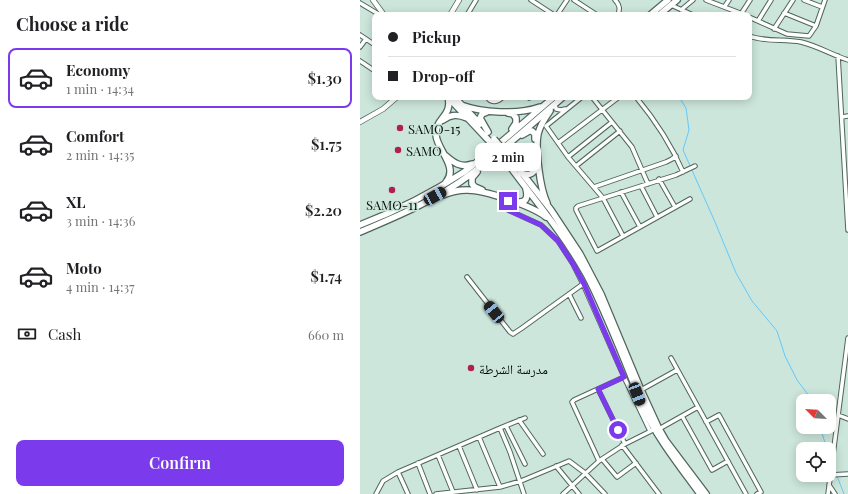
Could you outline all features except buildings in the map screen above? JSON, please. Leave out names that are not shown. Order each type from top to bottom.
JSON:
[{"type":"highway","points":[[655,12],[678,0]]},
{"type":"highway","points":[[662,12],[670,3]]},
{"type":"highway","points":[[443,185],[448,179],[450,172],[449,165],[436,134],[439,124],[448,109],[448,100]]},
{"type":"highway","points":[[451,100],[493,141],[551,210]]},
{"type":"highway","points":[[457,100],[488,132]]},
{"type":"highway","points":[[526,189],[527,197],[525,201],[521,203],[476,188],[472,184],[472,178],[505,142],[550,100]]},
{"type":"highway","points":[[360,225],[413,201],[443,185],[505,142],[560,100]]},
{"type":"highway","points":[[556,103],[542,123],[537,142],[541,185],[545,199],[590,272],[601,294],[660,440],[700,494]]},
{"type":"highway","points":[[461,105],[485,110],[517,111],[527,111],[544,105]]},
{"type":"highway","points":[[493,141],[480,118],[482,114],[487,112],[513,114],[516,118],[516,123],[505,142]]},
{"type":"highway","points":[[439,124],[445,118],[453,115],[469,118]]},
{"type":"highway","points":[[505,142],[529,131],[535,134],[536,169],[530,175],[520,172]]},
{"type":"highway","points":[[444,154],[453,162],[461,166],[466,166],[476,162]]},
{"type":"highway","points":[[505,155],[526,189],[566,240],[586,275],[641,404],[655,429],[706,494]]},
{"type":"highway","points":[[427,201],[471,174],[486,162]]},
{"type":"highway","points":[[360,232],[447,193],[467,190],[488,194],[531,209],[544,215],[554,224]]},
{"type":"main road","points":[[373,0],[382,12]]},
{"type":"main road","points":[[452,12],[459,0]]},
{"type":"main road","points":[[360,122],[383,109],[394,100]]},
{"type":"street","points":[[469,12],[476,0]]},
{"type":"street","points":[[531,0],[549,12]]},
{"type":"street","points":[[559,12],[567,0]]},
{"type":"street","points":[[574,0],[592,12]]},
{"type":"street","points":[[616,0],[621,0]]},
{"type":"street","points":[[616,0],[619,5],[618,12]]},
{"type":"street","points":[[670,3],[682,12],[692,0]]},
{"type":"street","points":[[706,0],[738,12]]},
{"type":"street","points":[[725,6],[729,0]]},
{"type":"street","points":[[744,12],[750,0]]},
{"type":"street","points":[[758,21],[771,0]]},
{"type":"street","points":[[774,29],[793,0]]},
{"type":"street","points":[[804,0],[822,7]]},
{"type":"street","points":[[752,18],[787,34],[809,36],[816,26],[825,0]]},
{"type":"street","points":[[360,4],[375,12]]},
{"type":"street","points":[[784,13],[816,26]]},
{"type":"street","points":[[360,35],[372,43]]},
{"type":"street","points":[[752,37],[767,40],[800,42],[815,46],[848,60]]},
{"type":"street","points":[[360,47],[366,39]]},
{"type":"street","points":[[838,56],[847,171],[848,230]]},
{"type":"street","points":[[360,61],[372,69]]},
{"type":"street","points":[[489,100],[495,102],[500,100]]},
{"type":"street","points":[[578,100],[546,126],[568,157],[603,198],[623,236]]},
{"type":"street","points":[[594,100],[620,131],[635,153],[648,184]]},
{"type":"street","points":[[558,143],[615,100]]},
{"type":"street","points":[[638,100],[661,130],[676,156],[683,172]]},
{"type":"street","points":[[556,103],[555,107],[558,110],[568,108]]},
{"type":"street","points":[[842,117],[848,116]]},
{"type":"street","points":[[568,157],[612,122]]},
{"type":"street","points":[[576,166],[620,131]]},
{"type":"street","points":[[594,187],[643,171],[672,160],[676,156]]},
{"type":"street","points":[[690,199],[597,251],[576,208],[683,172],[695,166]]},
{"type":"street","points":[[659,179],[675,207]]},
{"type":"street","points":[[641,186],[657,217]]},
{"type":"street","points":[[621,192],[640,227]]},
{"type":"street","points":[[508,201],[508,210],[541,225],[558,241],[573,264],[584,284],[624,377],[655,429]]},
{"type":"street","points":[[467,277],[513,334],[584,284]]},
{"type":"street","points":[[570,294],[581,318]]},
{"type":"street","points":[[834,442],[848,338]]},
{"type":"street","points":[[672,358],[746,494]]},
{"type":"street","points":[[641,390],[678,370]]},
{"type":"street","points":[[624,377],[574,400],[572,404],[600,460],[617,477],[636,463]]},
{"type":"street","points":[[598,389],[624,444],[659,494]]},
{"type":"street","points":[[564,494],[600,460],[624,444],[698,407]]},
{"type":"street","points":[[706,422],[719,415],[761,492],[757,494]]},
{"type":"street","points":[[838,415],[848,420]]},
{"type":"street","points":[[682,416],[712,470],[728,461]]},
{"type":"street","points":[[376,494],[383,481],[398,472],[525,418]]},
{"type":"street","points":[[519,420],[543,454]]},
{"type":"street","points":[[506,426],[525,464]]},
{"type":"street","points":[[500,428],[521,482],[524,494]]},
{"type":"street","points":[[479,437],[500,487]]},
{"type":"street","points":[[459,446],[477,490]]},
{"type":"street","points":[[438,455],[453,492]]},
{"type":"street","points":[[436,494],[500,487],[521,482],[569,461],[585,473],[605,494]]},
{"type":"street","points":[[418,463],[430,494]]},
{"type":"street","points":[[556,466],[580,494]]},
{"type":"street","points":[[398,472],[408,494]]},
{"type":"street","points":[[836,475],[848,474]]},
{"type":"street","points":[[829,484],[828,492],[831,494]]},
{"type":"street","points":[[829,484],[835,494]]},
{"type":"waterway","points":[[681,100],[686,108],[689,130],[683,150],[736,273],[752,301],[777,331],[785,356],[797,380],[808,394]]},
{"type":"waterway","points":[[822,434],[825,442]]},
{"type":"waterway","points":[[837,476],[844,494]]},
{"type":"place","name":"SAMO-15","points":[[400,128]]},
{"type":"place","name":"SAMO","points":[[398,150]]},
{"type":"place","name":"SAMO-11","points":[[392,190]]},
{"type":"place","name":"مدرسة الشرطة","points":[[471,368]]},
{"type":"route","points":[[508,201],[508,210],[541,225],[558,241],[584,284],[624,377],[598,389],[618,430]]}]
